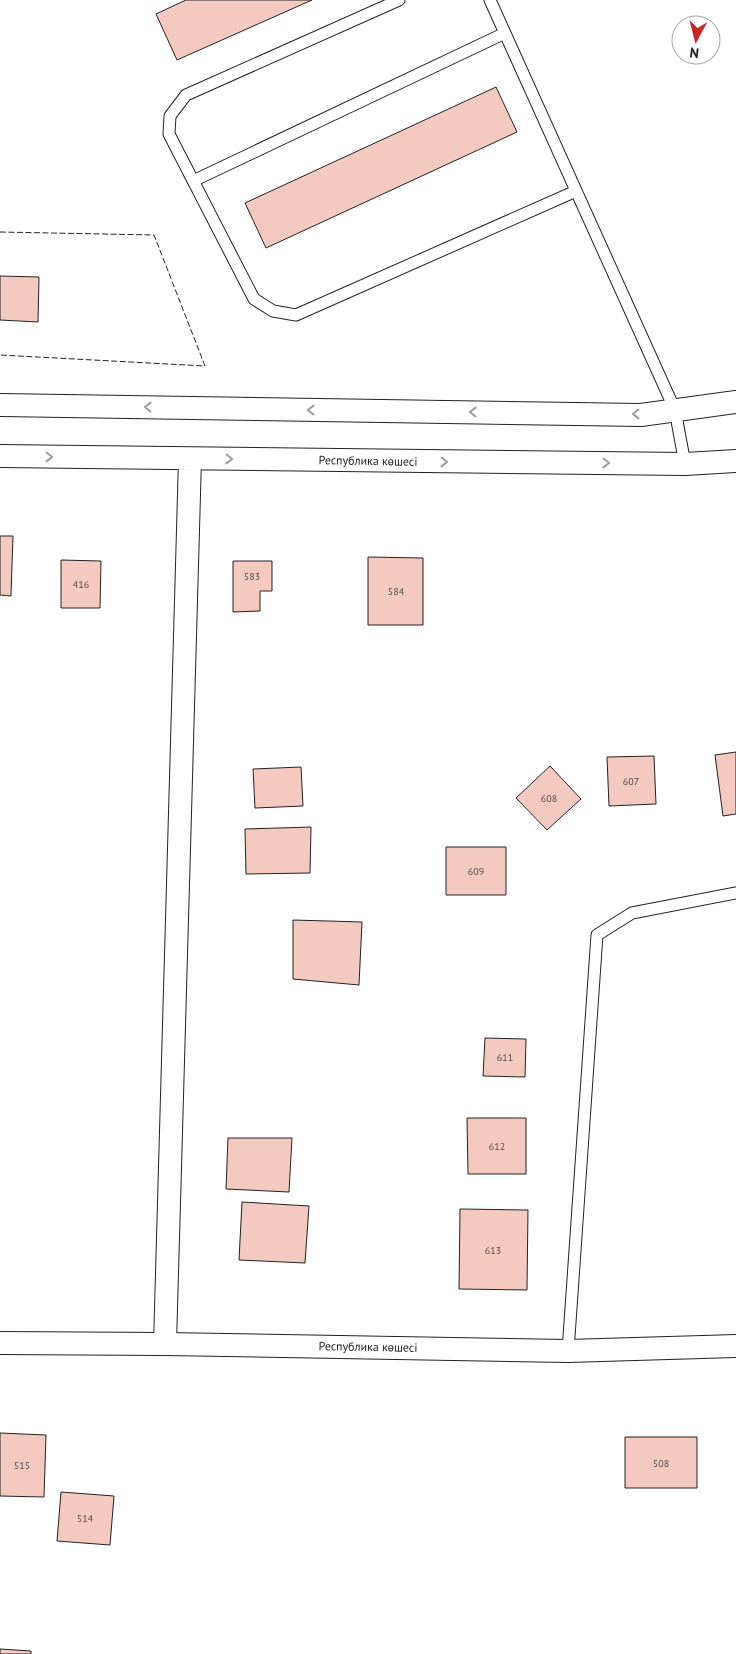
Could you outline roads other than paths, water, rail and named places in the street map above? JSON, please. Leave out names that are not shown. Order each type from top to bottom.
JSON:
[{"type":"street","points":[[0,405],[641,415],[736,402]]},
{"type":"street","name":"Республика көшесі","points":[[0,456],[684,464],[736,461]]},
{"type":"street","points":[[165,1344],[190,459]]},
{"type":"street","name":"Республика көшесі","points":[[0,1343],[568,1351],[736,1346]]},
{"type":"lane","points":[[399,0],[186,95],[170,116],[169,134],[254,299],[273,312],[296,315],[576,190]]},
{"type":"lane","points":[[490,0],[675,410],[684,464]]},
{"type":"lane","points":[[193,180],[505,33]]},
{"type":"lane","points":[[568,1351],[597,935],[632,913],[736,893]]}]
